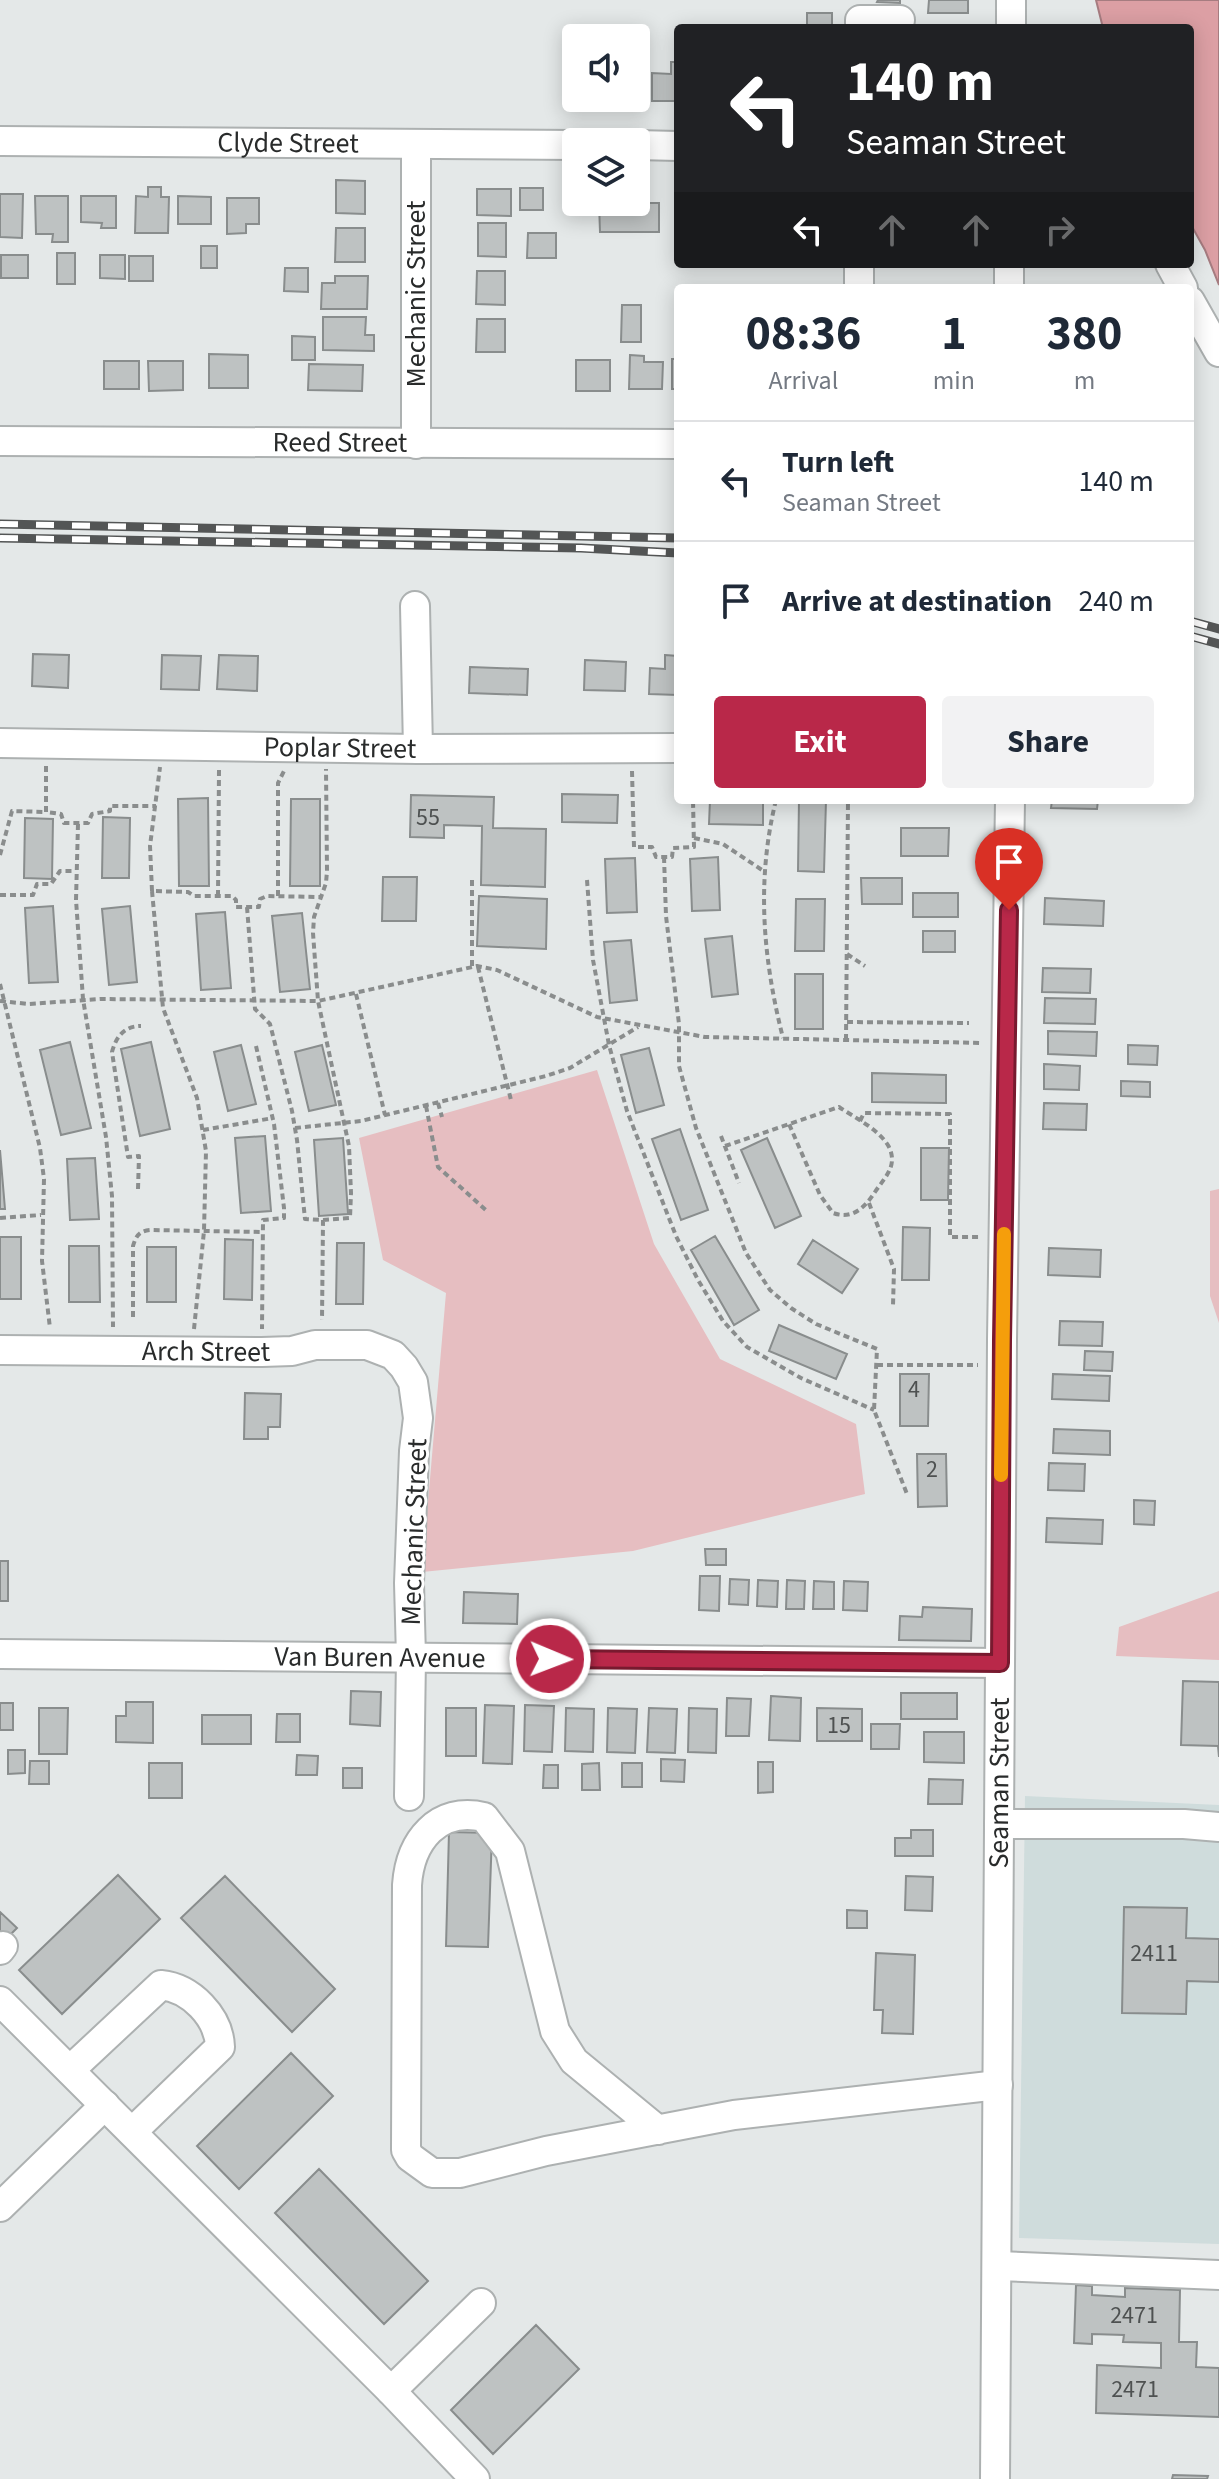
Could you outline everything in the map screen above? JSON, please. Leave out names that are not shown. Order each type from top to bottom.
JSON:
[{"type":"street","points":[[860,24],[860,20],[900,20]]},
{"type":"street","name":"Clyde Street","points":[[0,141],[562,145]]},
{"type":"street","name":"Mechanic Street","points":[[416,144],[416,444]]},
{"type":"street","points":[[650,145],[674,146]]},
{"type":"street","points":[[1194,308],[1219,352]]},
{"type":"street","name":"Reed Street","points":[[0,441],[674,444]]},
{"type":"street","points":[[415,606],[418,749]]},
{"type":"street","name":"Poplar Street","points":[[0,743],[418,749],[674,748]]},
{"type":"street","name":"Seaman Street","points":[[995,2479],[1010,804]]},
{"type":"street","name":"Arch Street","points":[[0,1350],[262,1352],[351,1344],[380,1349],[393,1355],[404,1367]]},
{"type":"street","name":"Mechanic Street","points":[[404,1367],[413,1382],[418,1418],[409,1583],[409,1796]]},
{"type":"street","name":"Van Buren Avenue","points":[[0,1654],[1000,1663]]},
{"type":"street","points":[[658,2130],[574,2061],[555,2031],[510,1851],[484,1817],[469,1813],[449,1816],[423,1835],[408,1869],[407,1885],[406,2150],[410,2157],[432,2173],[460,2173],[546,2151],[658,2130],[734,2115],[998,2085]]},
{"type":"street","points":[[999,1824],[1184,1824],[1219,1827]]},
{"type":"street","points":[[70,2070],[161,1985],[175,1986],[198,2001],[220,2035],[220,2047],[132,2132]]},
{"type":"street","points":[[0,2001],[391,2391],[475,2479]]},
{"type":"street","points":[[0,2207],[105,2105]]},
{"type":"street","points":[[997,2266],[1219,2275]]},
{"type":"street","points":[[391,2391],[481,2303]]},
{"type":"path","points":[[46,812],[47,764]]},
{"type":"path","points":[[160,764],[150,846],[163,999],[168,1024],[197,1098],[206,1164],[204,1231],[193,1340]]},
{"type":"path","points":[[218,896],[219,765]]},
{"type":"path","points":[[278,896],[278,783],[287,765]]},
{"type":"path","points":[[247,907],[255,1009],[270,1024],[295,1128],[305,1219],[350,1218],[351,1171],[345,1123],[318,1001],[312,924],[327,871],[326,766]]},
{"type":"path","points":[[632,768],[634,847],[652,847],[656,857],[672,857],[673,848],[676,847],[694,847],[693,804]]},
{"type":"path","points":[[775,804],[765,872],[763,910],[766,956],[783,1039]]},
{"type":"path","points":[[846,1040],[848,804]]},
{"type":"path","points":[[0,855],[12,811],[57,812],[64,823],[78,824],[88,823],[96,812],[110,811],[110,806],[156,806]]},
{"type":"path","points":[[78,824],[75,871],[83,999],[106,1137],[114,1230],[113,1337]]},
{"type":"path","points":[[694,838],[723,844],[765,872]]},
{"type":"path","points":[[664,857],[666,916],[679,1032],[679,1066],[690,1111],[739,1237],[770,1290],[803,1317],[877,1349],[874,1410],[907,1494]]},
{"type":"path","points":[[0,895],[33,895],[37,884],[51,884],[60,871],[75,871]]},
{"type":"path","points":[[472,880],[475,966],[511,1100]]},
{"type":"path","points":[[587,880],[590,935],[609,1045],[627,1111],[690,1267],[723,1321],[738,1339],[757,1354],[815,1385],[874,1410]]},
{"type":"path","points":[[152,891],[232,896],[236,907],[259,907],[262,896],[321,897]]},
{"type":"path","points":[[847,954],[865,966]]},
{"type":"path","points":[[2,1001],[29,1004],[83,999],[318,1001],[475,966],[497,970],[576,1009],[605,1019],[718,1038],[983,1043]]},
{"type":"path","points":[[0,984],[39,1140],[44,1179],[42,1261],[51,1332]]},
{"type":"path","points":[[356,994],[385,1115]]},
{"type":"path","points":[[846,1022],[969,1023]]},
{"type":"path","points":[[138,1189],[139,1156],[128,1157],[112,1052],[118,1036],[131,1027],[141,1026]]},
{"type":"path","points":[[295,1128],[385,1115],[558,1073],[639,1026]]},
{"type":"path","points":[[256,1046],[273,1118],[284,1218],[263,1220],[262,1341]]},
{"type":"path","points":[[438,1103],[442,1117]]},
{"type":"path","points":[[426,1106],[438,1167],[487,1211]]},
{"type":"path","points":[[725,1146],[789,1124],[839,1107],[882,1137],[892,1156],[891,1170],[869,1203],[846,1215],[833,1213],[820,1195],[789,1124]]},
{"type":"path","points":[[860,1121],[864,1113],[950,1114],[950,1237],[982,1237]]},
{"type":"path","points":[[203,1130],[273,1118]]},
{"type":"path","points":[[721,1136],[739,1183]]},
{"type":"path","points":[[869,1203],[894,1269],[893,1306]]},
{"type":"path","points":[[0,1218],[42,1215]]},
{"type":"path","points":[[322,1320],[323,1220]]},
{"type":"path","points":[[133,1317],[133,1246],[136,1236],[150,1230],[264,1232]]},
{"type":"path","points":[[877,1365],[981,1365]]},
{"type":"shaded area","points":[[1096,0],[1219,0],[1219,285],[1194,230],[1194,24],[1102,24]]},
{"type":"shaded area","points":[[597,1070],[654,1244],[720,1359],[856,1424],[865,1494],[633,1551],[422,1572],[446,1293],[383,1260],[359,1138]]},
{"type":"shaded area","points":[[1219,1189],[1219,1323],[1210,1296],[1210,1191]]},
{"type":"shaded area","points":[[1219,1591],[1219,1660],[1116,1656],[1119,1627]]},
{"type":"shaded area","points":[[1025,1796],[1219,1805],[1219,2244],[1019,2238]]},
{"type":"building","points":[[900,0],[900,3],[877,2]]},
{"type":"building","points":[[929,0],[968,0],[968,13],[928,13]]},
{"type":"building","points":[[807,13],[832,13],[832,24],[807,24]]},
{"type":"building","points":[[671,62],[674,62],[674,101],[652,101],[652,73],[671,74]]},
{"type":"building","points":[[336,180],[365,181],[365,214],[336,213]]},
{"type":"building","points":[[148,187],[161,187],[161,197],[169,197],[168,233],[135,233],[136,196],[148,197]]},
{"type":"building","points":[[520,188],[543,188],[543,210],[520,210]]},
{"type":"building","points":[[477,189],[511,189],[511,216],[477,215]]},
{"type":"building","points":[[0,194],[23,194],[22,238],[0,237]]},
{"type":"building","points":[[35,196],[68,196],[68,242],[52,242],[53,234],[36,234]]},
{"type":"building","points":[[81,196],[116,196],[116,228],[101,228],[102,223],[81,222]]},
{"type":"building","points":[[178,196],[211,197],[211,224],[178,224]]},
{"type":"building","points":[[227,198],[259,198],[259,224],[246,224],[246,233],[227,234]]},
{"type":"building","points":[[650,203],[659,203],[659,232],[600,232],[599,216],[650,216]]},
{"type":"building","points":[[478,223],[506,223],[506,257],[478,256]]},
{"type":"building","points":[[336,228],[365,228],[365,262],[335,262]]},
{"type":"building","points":[[528,233],[556,233],[556,258],[527,258]]},
{"type":"building","points":[[201,246],[217,246],[217,268],[201,268]]},
{"type":"building","points":[[57,253],[75,253],[75,284],[57,284]]},
{"type":"building","points":[[1,255],[28,255],[28,278],[1,278]]},
{"type":"building","points":[[100,255],[125,255],[125,279],[100,278]]},
{"type":"building","points":[[129,256],[153,256],[153,281],[129,281]]},
{"type":"building","points":[[285,268],[308,268],[308,292],[284,291]]},
{"type":"building","points":[[477,271],[505,271],[505,305],[476,304]]},
{"type":"building","points":[[335,276],[368,276],[367,309],[321,309],[322,283],[335,283]]},
{"type":"building","points":[[622,305],[641,305],[641,342],[621,342]]},
{"type":"building","points":[[323,317],[366,317],[365,335],[374,335],[374,351],[323,350]]},
{"type":"building","points":[[477,319],[505,319],[505,352],[476,352]]},
{"type":"building","points":[[292,336],[315,337],[315,360],[292,360]]},
{"type":"building","points":[[209,354],[248,355],[248,388],[209,388]]},
{"type":"building","points":[[630,355],[644,356],[644,362],[663,362],[662,389],[629,389]]},
{"type":"building","points":[[672,359],[674,359],[674,389]]},
{"type":"building","points":[[576,360],[610,360],[610,391],[576,391]]},
{"type":"building","points":[[104,361],[139,361],[139,389],[104,389]]},
{"type":"building","points":[[148,361],[183,361],[183,390],[149,391]]},
{"type":"building","points":[[309,364],[363,365],[362,391],[308,390]]},
{"type":"building","points":[[33,654],[69,655],[68,688],[32,686]]},
{"type":"building","points":[[162,655],[201,656],[199,690],[161,689]]},
{"type":"building","points":[[219,655],[258,656],[257,691],[217,689]]},
{"type":"building","points":[[665,655],[674,656],[674,695],[649,694],[650,668],[665,669]]},
{"type":"building","points":[[585,660],[626,662],[625,691],[584,690]]},
{"type":"building","points":[[470,667],[528,669],[527,695],[469,693]]},
{"type":"building","points":[[562,794],[618,795],[617,823],[562,822]]},
{"type":"building","points":[[411,795],[494,797],[493,828],[546,829],[545,887],[481,885],[482,826],[444,825],[444,838],[410,837]]},
{"type":"building","points":[[208,798],[209,886],[179,886],[178,799]]},
{"type":"building","points":[[291,799],[320,799],[320,886],[290,886]]},
{"type":"building","points":[[710,804],[763,804],[763,825],[709,824]]},
{"type":"building","points":[[799,804],[826,804],[824,872],[798,871]]},
{"type":"building","points":[[1052,804],[1098,804],[1097,809],[1051,808]]},
{"type":"building","points":[[103,817],[130,818],[129,878],[102,878]]},
{"type":"building","points":[[25,818],[53,819],[52,879],[24,878]]},
{"type":"building","points":[[901,828],[949,828],[948,856],[901,856]]},
{"type":"building","points":[[718,857],[720,910],[692,911],[690,859]]},
{"type":"building","points":[[635,858],[637,912],[607,913],[605,859]]},
{"type":"building","points":[[383,877],[417,877],[416,921],[382,921]]},
{"type":"building","points":[[861,878],[902,878],[902,904],[862,904]]},
{"type":"building","points":[[913,893],[958,893],[958,917],[913,917]]},
{"type":"building","points":[[479,896],[547,899],[546,949],[477,946]]},
{"type":"building","points":[[1045,898],[1104,901],[1103,926],[1044,924]]},
{"type":"building","points":[[796,899],[825,899],[824,951],[795,951]]},
{"type":"building","points":[[53,906],[58,982],[29,983],[25,908]]},
{"type":"building","points":[[130,906],[137,982],[109,985],[102,909]]},
{"type":"building","points":[[225,912],[231,988],[201,990],[196,914]]},
{"type":"building","points":[[302,913],[310,989],[280,992],[272,916]]},
{"type":"building","points":[[923,931],[955,931],[955,952],[923,952]]},
{"type":"building","points":[[732,936],[738,994],[712,997],[705,939]]},
{"type":"building","points":[[631,940],[637,1000],[610,1003],[604,942]]},
{"type":"building","points":[[1043,968],[1091,969],[1090,993],[1042,992]]},
{"type":"building","points":[[795,974],[823,974],[823,1029],[795,1029]]},
{"type":"building","points":[[1045,998],[1096,999],[1095,1024],[1044,1023]]},
{"type":"building","points":[[1048,1031],[1097,1032],[1096,1056],[1048,1054]]},
{"type":"building","points":[[70,1042],[91,1128],[61,1135],[40,1050]]},
{"type":"building","points":[[151,1042],[170,1129],[140,1136],[121,1049]]},
{"type":"building","points":[[241,1045],[256,1104],[228,1111],[214,1052]]},
{"type":"building","points":[[322,1045],[336,1105],[309,1111],[295,1052]]},
{"type":"building","points":[[1128,1045],[1158,1046],[1157,1065],[1128,1064]]},
{"type":"building","points":[[649,1048],[664,1105],[636,1113],[621,1055]]},
{"type":"building","points":[[1044,1064],[1080,1066],[1079,1090],[1044,1089]]},
{"type":"building","points":[[872,1073],[946,1075],[946,1103],[872,1102]]},
{"type":"building","points":[[1121,1081],[1150,1082],[1150,1097],[1121,1096]]},
{"type":"building","points":[[1044,1103],[1087,1104],[1086,1130],[1043,1129]]},
{"type":"building","points":[[680,1129],[708,1210],[681,1220],[652,1139]]},
{"type":"building","points":[[265,1136],[271,1211],[241,1213],[235,1138]]},
{"type":"building","points":[[343,1138],[348,1214],[319,1216],[314,1140]]},
{"type":"building","points":[[767,1138],[801,1216],[775,1228],[741,1150]]},
{"type":"building","points":[[921,1148],[949,1148],[948,1200],[921,1200]]},
{"type":"building","points":[[0,1150],[5,1209],[0,1209]]},
{"type":"building","points":[[95,1158],[99,1219],[70,1220],[67,1159]]},
{"type":"building","points":[[903,1227],[930,1228],[929,1280],[902,1280]]},
{"type":"building","points":[[715,1236],[759,1310],[734,1325],[691,1250]]},
{"type":"building","points":[[0,1237],[21,1237],[21,1299],[0,1299]]},
{"type":"building","points":[[225,1239],[253,1240],[252,1300],[224,1299]]},
{"type":"building","points":[[813,1240],[858,1269],[842,1293],[798,1264]]},
{"type":"building","points":[[337,1243],[364,1243],[363,1304],[336,1304]]},
{"type":"building","points":[[69,1246],[99,1246],[100,1302],[69,1302]]},
{"type":"building","points":[[147,1247],[176,1247],[176,1302],[147,1302]]},
{"type":"building","points":[[1049,1248],[1101,1250],[1100,1277],[1048,1275]]},
{"type":"building","points":[[1060,1321],[1103,1322],[1102,1346],[1059,1345]]},
{"type":"building","points":[[779,1325],[847,1354],[836,1379],[769,1351]]},
{"type":"building","points":[[1085,1351],[1113,1352],[1112,1371],[1084,1370]]},
{"type":"building","points":[[900,1374],[929,1374],[928,1426],[900,1426]]},
{"type":"building","points":[[1053,1374],[1110,1376],[1109,1401],[1052,1399]]},
{"type":"building","points":[[245,1393],[281,1394],[280,1427],[268,1427],[268,1439],[244,1439]]},
{"type":"building","points":[[1054,1429],[1110,1431],[1110,1455],[1053,1453]]},
{"type":"building","points":[[917,1454],[946,1454],[947,1506],[918,1507]]},
{"type":"building","points":[[1049,1463],[1085,1464],[1084,1491],[1048,1490]]},
{"type":"building","points":[[1134,1500],[1155,1501],[1154,1525],[1134,1524]]},
{"type":"building","points":[[1047,1518],[1103,1520],[1102,1544],[1046,1542]]},
{"type":"building","points":[[705,1549],[726,1549],[726,1565],[706,1565]]},
{"type":"building","points":[[0,1561],[8,1561],[8,1601],[0,1601]]},
{"type":"building","points":[[700,1576],[720,1576],[719,1611],[699,1610]]},
{"type":"building","points":[[730,1579],[749,1580],[748,1605],[729,1604]]},
{"type":"building","points":[[758,1580],[778,1581],[777,1607],[757,1606]]},
{"type":"building","points":[[787,1580],[805,1581],[804,1609],[786,1609]]},
{"type":"building","points":[[814,1581],[834,1582],[834,1609],[813,1609]]},
{"type":"building","points":[[844,1581],[868,1582],[867,1611],[843,1610]]},
{"type":"building","points":[[464,1592],[518,1594],[517,1624],[463,1623]]},
{"type":"building","points":[[923,1607],[972,1609],[971,1641],[899,1640],[900,1616],[922,1617]]},
{"type":"building","points":[[1183,1681],[1219,1682],[1219,1757],[1218,1746],[1181,1745]]},
{"type":"building","points":[[351,1691],[381,1692],[380,1726],[350,1724]]},
{"type":"building","points":[[901,1693],[957,1693],[957,1719],[901,1719]]},
{"type":"building","points":[[771,1696],[801,1698],[800,1741],[769,1740]]},
{"type":"building","points":[[727,1698],[751,1699],[749,1736],[726,1736]]},
{"type":"building","points":[[126,1702],[153,1702],[153,1743],[116,1742],[116,1716],[126,1716]]},
{"type":"building","points":[[0,1703],[13,1703],[13,1730],[0,1730]]},
{"type":"building","points":[[485,1705],[514,1706],[512,1764],[483,1763]]},
{"type":"building","points":[[525,1705],[554,1706],[552,1752],[524,1751]]},
{"type":"building","points":[[39,1708],[68,1708],[67,1754],[39,1754]]},
{"type":"building","points":[[446,1708],[476,1708],[476,1756],[446,1756]]},
{"type":"building","points":[[566,1708],[594,1709],[593,1752],[565,1751]]},
{"type":"building","points":[[608,1708],[637,1709],[635,1753],[607,1752]]},
{"type":"building","points":[[649,1708],[677,1709],[675,1753],[647,1752]]},
{"type":"building","points":[[689,1708],[717,1709],[716,1753],[688,1752]]},
{"type":"building","points":[[817,1708],[862,1709],[862,1741],[817,1741]]},
{"type":"building","points":[[277,1714],[300,1714],[300,1742],[276,1742]]},
{"type":"building","points":[[202,1715],[251,1715],[251,1744],[202,1744]]},
{"type":"building","points":[[871,1724],[900,1724],[899,1749],[871,1749]]},
{"type":"building","points":[[924,1732],[964,1732],[964,1763],[924,1762]]},
{"type":"building","points":[[8,1750],[25,1750],[25,1773],[8,1774]]},
{"type":"building","points":[[297,1755],[318,1756],[317,1775],[296,1775]]},
{"type":"building","points":[[661,1759],[685,1760],[684,1782],[661,1781]]},
{"type":"building","points":[[30,1761],[49,1761],[49,1784],[29,1784]]},
{"type":"building","points":[[758,1762],[773,1762],[773,1792],[758,1793]]},
{"type":"building","points":[[149,1763],[182,1763],[182,1798],[149,1798]]},
{"type":"building","points":[[599,1763],[600,1790],[582,1790],[582,1764]]},
{"type":"building","points":[[622,1763],[642,1763],[642,1787],[622,1787]]},
{"type":"building","points":[[544,1765],[558,1765],[558,1788],[543,1788]]},
{"type":"building","points":[[343,1768],[362,1768],[362,1788],[343,1788]]},
{"type":"building","points":[[929,1779],[963,1780],[962,1804],[928,1804]]},
{"type":"building","points":[[911,1830],[933,1830],[933,1856],[895,1856],[895,1838],[911,1838]]},
{"type":"building","points":[[449,1832],[492,1833],[488,1947],[446,1946]]},
{"type":"building","points":[[118,1875],[160,1919],[62,2014],[19,1970]]},
{"type":"building","points":[[225,1876],[335,1989],[292,2032],[181,1918]]},
{"type":"building","points":[[906,1876],[933,1877],[932,1911],[905,1910]]},
{"type":"building","points":[[1124,1907],[1187,1908],[1186,1938],[1219,1939],[1219,1982],[1187,1981],[1186,2014],[1122,2013]]},
{"type":"building","points":[[847,1910],[867,1911],[867,1928],[847,1928]]},
{"type":"building","points":[[0,1912],[17,1928],[0,1945]]},
{"type":"building","points":[[876,1953],[915,1955],[913,2034],[882,2033],[883,2010],[874,2010]]},
{"type":"building","points":[[291,2053],[333,2096],[239,2189],[197,2146]]},
{"type":"building","points":[[319,2169],[428,2281],[384,2324],[275,2213]]},
{"type":"building","points":[[1076,2285],[1092,2286],[1092,2295],[1125,2297],[1125,2288],[1180,2290],[1179,2342],[1197,2342],[1196,2367],[1219,2368],[1219,2417],[1096,2413],[1097,2365],[1161,2368],[1161,2343],[1123,2342],[1124,2335],[1092,2334],[1092,2344],[1074,2343]]},
{"type":"building","points":[[536,2325],[579,2369],[493,2454],[451,2410]]},
{"type":"building","points":[[1173,2475],[1208,2476],[1207,2479],[1172,2479]]},
{"type":"railway","points":[[0,524],[674,538]]},
{"type":"railway","points":[[0,538],[581,548],[674,553]]},
{"type":"railway","points":[[1194,622],[1219,629]]},
{"type":"railway","points":[[1194,637],[1219,644]]},
{"type":"slow traffic","points":[[1001,1475],[1004,1234]]},
{"type":"route","points":[[550,1659],[1000,1663],[1009,910]]}]
